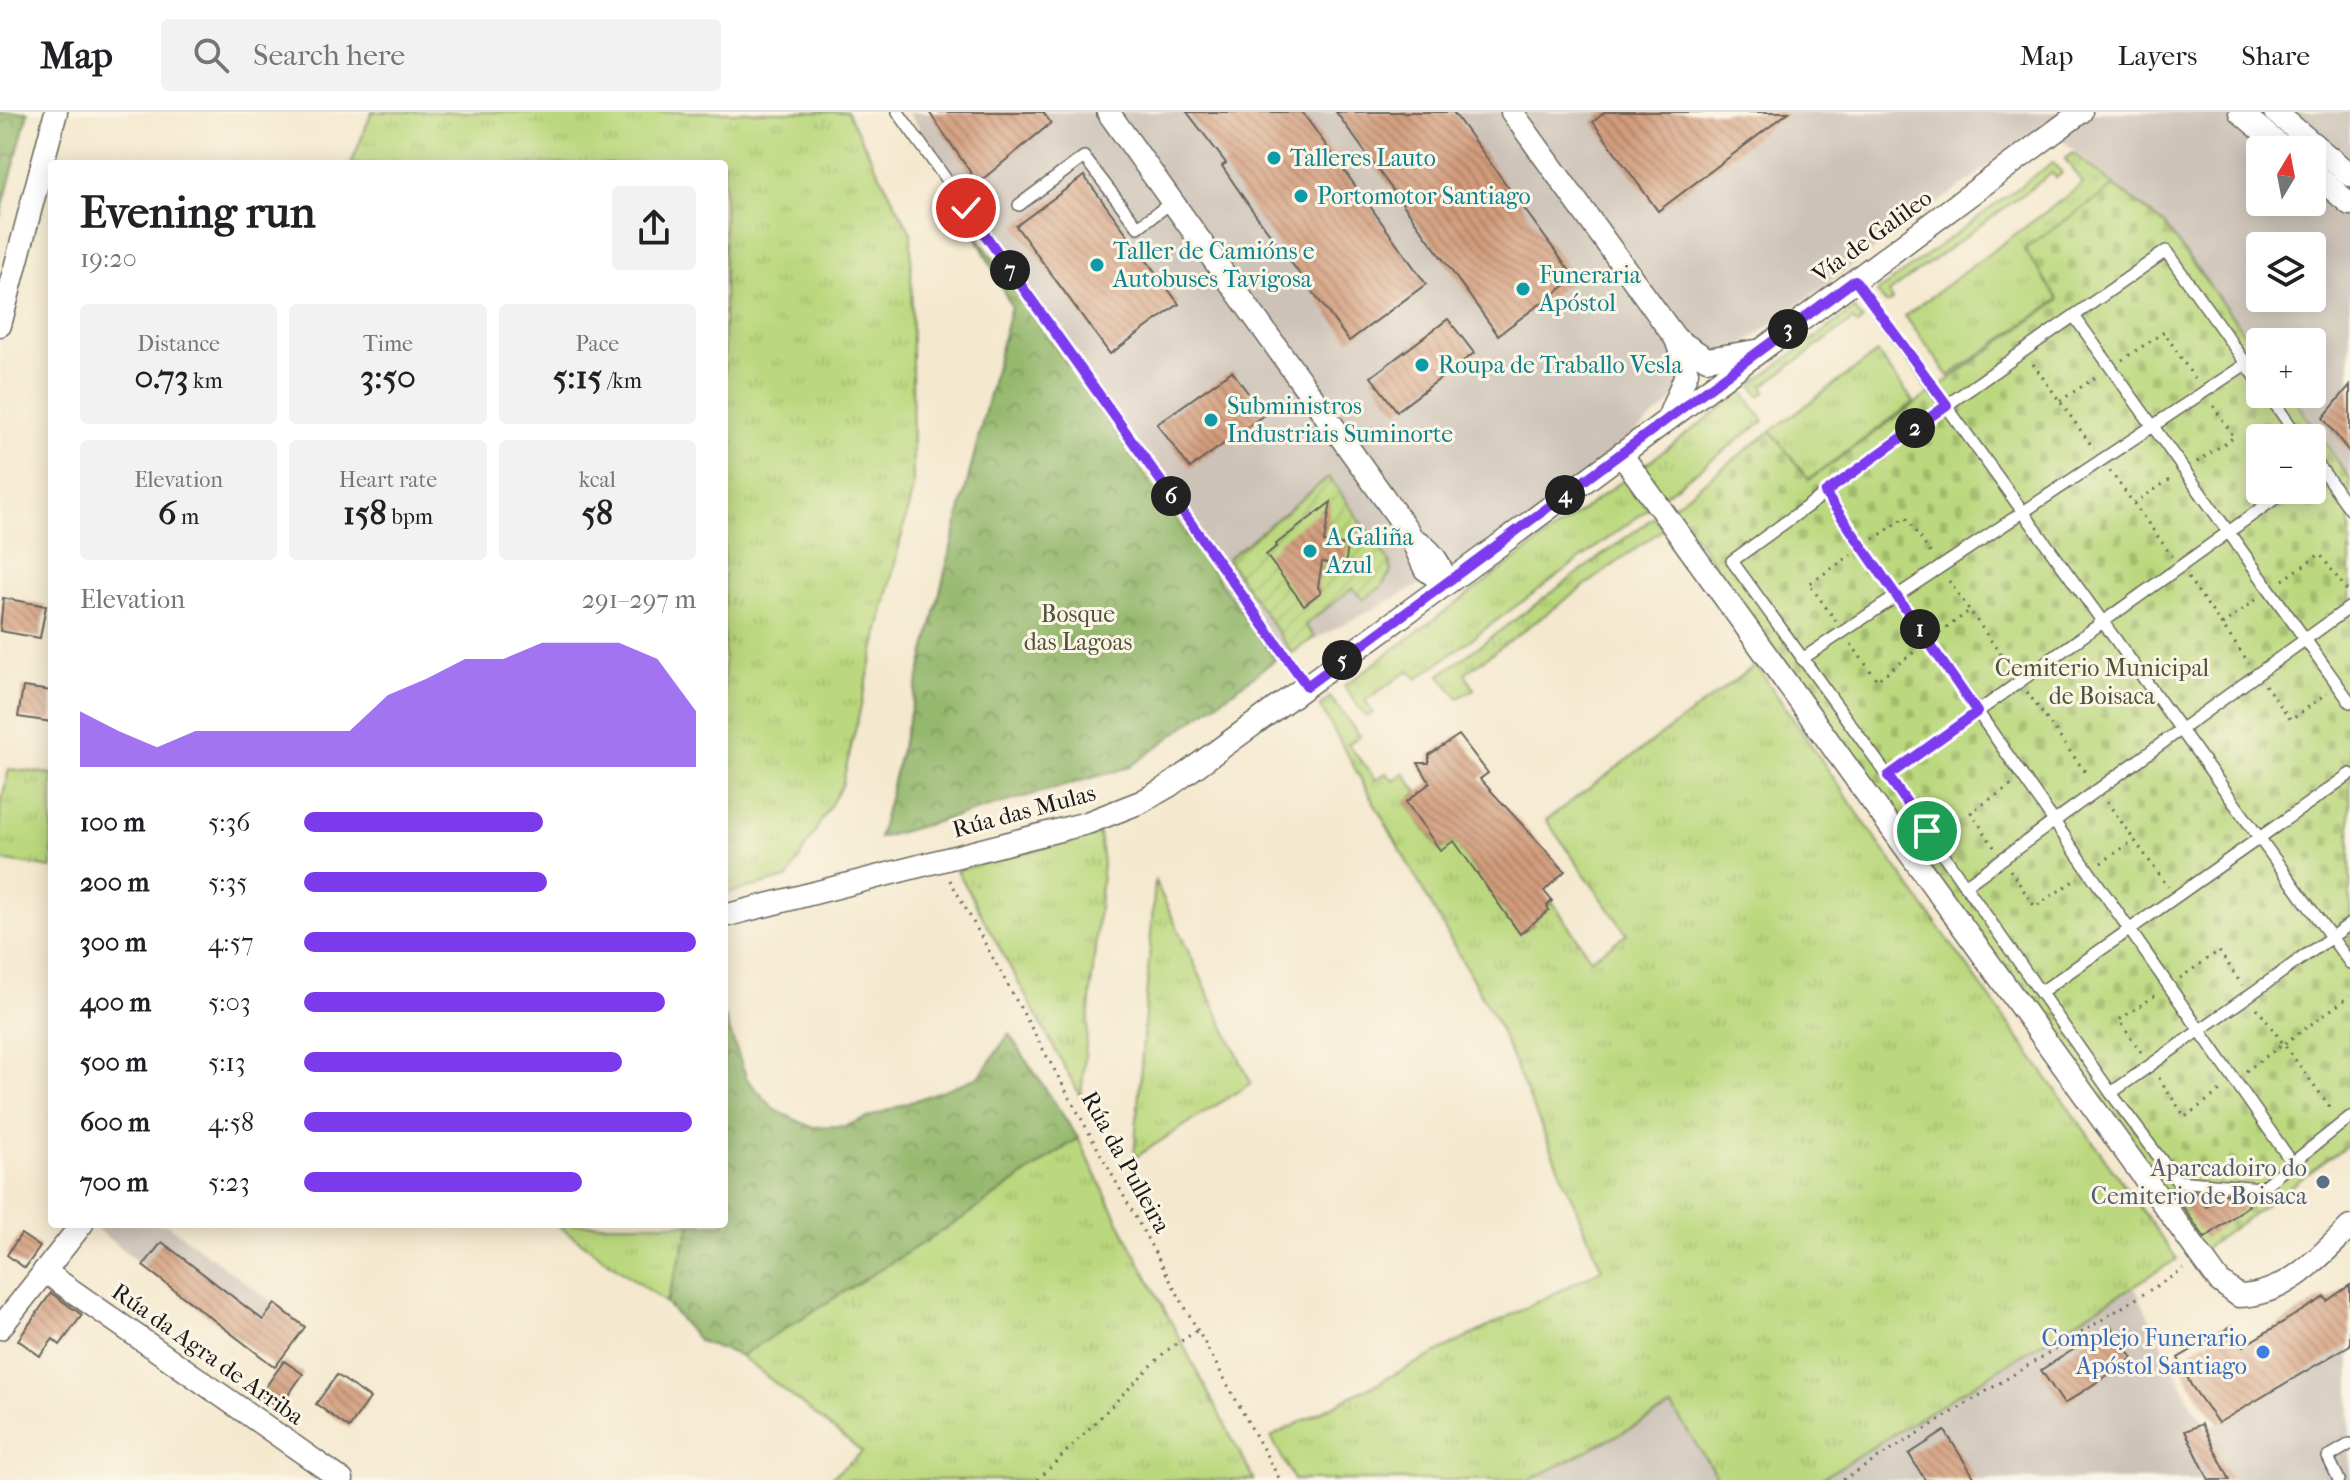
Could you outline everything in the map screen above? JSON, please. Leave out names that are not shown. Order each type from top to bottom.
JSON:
[{"type":"street","points":[[0,325],[56,112]]},
{"type":"street","points":[[1108,112],[1412,538],[1425,569],[1445,584]]},
{"type":"street","points":[[1512,112],[1676,339],[1691,386],[1698,396]]},
{"type":"street","name":"Vía de Galileo","points":[[1307,686],[2081,112]]},
{"type":"street","points":[[2240,112],[2268,136]]},
{"type":"street","points":[[2275,112],[2350,175]]},
{"type":"street","points":[[2326,184],[2350,204]]},
{"type":"street","points":[[1676,339],[1726,375]]},
{"type":"street","points":[[1667,418],[1687,372],[1699,361],[1759,351]]},
{"type":"street","points":[[1621,454],[2219,1281],[2239,1296],[2269,1292],[2290,1281],[2350,1227]]},
{"type":"street","points":[[1412,538],[1446,554],[1482,557]]},
{"type":"street","points":[[1404,613],[1416,560],[1412,538]]},
{"type":"street","name":"Rúa das Mulas","points":[[728,915],[1087,823],[1141,802],[1196,768],[1307,686]]},
{"type":"street","points":[[0,1328],[79,1228]]},
{"type":"street","name":"Rúa da Agra de Arriba","points":[[44,1271],[342,1480]]},
{"type":"lane","points":[[898,112],[1307,686]]},
{"type":"lane","points":[[1019,205],[1084,157],[1138,227],[1172,202]]},
{"type":"lane","points":[[1802,659],[2246,364],[2166,251],[1732,561],[2111,1093],[2177,1181],[2261,1188],[2346,1120]]},
{"type":"lane","points":[[1855,280],[2350,963]]},
{"type":"lane","points":[[2074,316],[2350,702]]},
{"type":"lane","points":[[2326,481],[2350,509]]},
{"type":"lane","points":[[1825,493],[2293,1164]]},
{"type":"lane","points":[[1888,776],[2268,504]]},
{"type":"lane","points":[[1965,886],[2350,607]]},
{"type":"lane","points":[[2041,992],[2350,774]]},
{"type":"lane","points":[[2111,1093],[2350,924]]},
{"type":"lane","points":[[2339,1480],[2328,1457],[2350,1444]]},
{"type":"path","points":[[2023,351],[2291,720],[2339,685]]},
{"type":"path","points":[[2222,625],[2320,554],[2350,595]]},
{"type":"path","points":[[1969,611],[2175,897]]},
{"type":"path","name":"Rúa da Pulleira","points":[[940,861],[1280,1480]]},
{"type":"path","points":[[2346,1120],[2282,1044],[2350,996]]},
{"type":"path","points":[[1843,1480],[2201,1259]]},
{"type":"path","points":[[1038,1480],[1166,1351],[1198,1330]]},
{"type":"shaded area","points":[[908,112],[2350,112],[2350,478],[2326,444],[2326,424],[2311,424],[2300,408],[2326,408],[2326,328],[2246,328],[2246,335],[2164,224],[2044,126],[1714,366],[1512,537],[1275,660]]},
{"type":"shaded area","points":[[172,1228],[305,1327],[275,1367],[96,1229]]},
{"type":"shaded area","points":[[2134,1286],[2193,1407],[2208,1429],[2350,1345],[2350,1480],[1819,1480]]},
{"type":"shaded area","points":[[1672,1407],[1719,1480],[1530,1480]]},
{"type":"green space","points":[[0,112],[28,112],[0,217]]},
{"type":"green space","points":[[372,112],[847,112],[911,233],[913,488],[842,785],[788,878],[728,893],[728,160],[353,160]]},
{"type":"green space","points":[[2073,153],[2115,186],[2025,249],[2059,299],[1949,376],[1905,316],[2083,184],[2065,159]]},
{"type":"green space","points":[[2053,162],[2062,173],[2056,178],[2052,173],[1888,293],[1892,300],[1886,304],[1877,292]]},
{"type":"green space","name":"Cemiterio Municipal de Boisaca","points":[[2115,186],[2164,224],[2246,335],[2246,408],[2300,408],[2311,424],[2246,424],[2246,504],[2326,504],[2326,444],[2350,478],[2350,1143],[2203,1250],[1673,506],[1771,431],[1809,480],[2059,300],[2024,249]]},
{"type":"green space","name":"Bosque das Lagoas","points":[[973,230],[1275,660],[1130,767],[879,838],[1011,306]]},
{"type":"green space","points":[[1854,309],[1863,320],[1858,325],[1853,320],[1763,386],[1766,392],[1760,396],[1752,384]]},
{"type":"green space","points":[[1877,353],[1914,402],[1808,480],[1771,431]]},
{"type":"green space","points":[[1743,392],[1764,421],[1663,496],[1642,467]]},
{"type":"green space","points":[[1329,477],[1390,563],[1391,572],[1381,587],[1363,600],[1353,588],[1305,625],[1315,637],[1292,653],[1227,559]]},
{"type":"green space","points":[[1626,478],[1648,509],[1417,679],[1409,670],[1365,701],[1373,713],[1366,717],[1344,686]]},
{"type":"green space","points":[[1654,517],[1663,529],[1465,673],[1474,689],[1458,698],[1440,675]]},
{"type":"green space","points":[[1756,665],[1868,828],[2177,1259],[1819,1480],[1719,1480],[1672,1407],[1530,1480],[1294,1480],[1271,1437],[1602,1269],[1497,1023],[1320,706],[1330,697],[1360,736],[1348,744],[1376,780],[1386,773],[1394,781],[1404,773],[1418,792],[1406,802],[1440,850],[1454,841],[1520,933],[1534,924],[1533,921],[1552,901],[1591,959],[1627,934],[1546,820]]},
{"type":"green space","points":[[9,769],[48,774],[48,867],[0,860],[0,808]]},
{"type":"green space","points":[[1099,834],[1103,863],[1081,1097],[957,870]]},
{"type":"green space","points":[[1155,881],[1251,1083],[1134,1158]]},
{"type":"green space","points":[[728,1026],[747,1079],[775,1110],[811,1127],[845,1126],[979,1077],[1009,1034],[1078,1138],[969,1214],[741,1356],[699,1341],[666,1303],[690,1228],[728,1228]]},
{"type":"green space","points":[[1078,1138],[1254,1480],[828,1480],[862,1452],[741,1356],[969,1214]]},
{"type":"green space","points":[[562,1228],[690,1228],[666,1303]]},
{"type":"building","points":[[929,112],[1043,112],[1051,123],[978,183]]},
{"type":"building","points":[[1187,112],[1302,112],[1426,284],[1349,341],[1250,207],[1222,166],[1226,163]]},
{"type":"building","points":[[1336,112],[1453,112],[1575,278],[1498,335]]},
{"type":"building","points":[[1605,112],[1789,112],[1658,211],[1593,122]]},
{"type":"building","name":"Taller de Camións e Autobuses Tavigosa","points":[[1084,176],[1179,304],[1110,354],[1016,226]]},
{"type":"building","name":"Roupa de Traballo Vesla","points":[[1448,319],[1474,353],[1397,411],[1371,377]]},
{"type":"building","name":"Subministros Industriais Suminorte","points":[[1232,371],[1264,415],[1190,468],[1157,424]]},
{"type":"building","points":[[2350,385],[2350,453],[2323,418]]},
{"type":"building","name":"A Galiña Azul","points":[[1331,502],[1324,542],[1348,546],[1345,566],[1322,562],[1318,587],[1321,592],[1304,605],[1266,555]]},
{"type":"building","points":[[3,598],[46,606],[40,638],[0,631]]},
{"type":"building","points":[[23,687],[48,690],[48,721],[18,717]]},
{"type":"building","points":[[1459,735],[1488,773],[1480,779],[1565,871],[1544,891],[1552,901],[1547,906],[1549,910],[1520,934],[1454,841],[1440,850],[1406,802],[1430,783],[1418,763],[1429,763],[1429,755]]},
{"type":"building","points":[[2191,1191],[2206,1207],[2225,1194],[2242,1195],[2249,1205],[2205,1238],[2178,1200]]},
{"type":"building","points":[[21,1234],[40,1247],[25,1268],[7,1255]]},
{"type":"building","points":[[162,1242],[263,1320],[275,1304],[305,1327],[275,1367],[143,1266]]},
{"type":"building","name":"Complejo Funerario Apóstol Santiago","points":[[2350,1285],[2350,1345],[2218,1423],[2191,1385],[2178,1358],[2232,1326],[2243,1346],[2325,1297],[2327,1301]]},
{"type":"building","points":[[51,1293],[82,1315],[60,1345],[53,1339],[40,1356],[18,1340]]},
{"type":"building","points":[[2111,1326],[2133,1358],[2064,1404],[2041,1370]]},
{"type":"building","points":[[284,1361],[303,1374],[279,1408],[260,1395]]},
{"type":"building","points":[[337,1375],[370,1398],[349,1428],[316,1404]]},
{"type":"building","points":[[2202,1424],[2230,1480],[2209,1480],[2185,1431]]},
{"type":"building","points":[[1945,1431],[1976,1480],[1925,1480],[1909,1454]]},
{"type":"place","name":"Talleres Lauto","points":[[1274,158]]},
{"type":"place","name":"Portomotor Santiago","points":[[1301,196]]},
{"type":"place","name":"Taller de Camións e Autobuses Tavigosa","points":[[1097,265]]},
{"type":"place","name":"Funeraria Apóstol","points":[[1523,289]]},
{"type":"place","name":"Roupa de Traballo Vesla","points":[[1422,365]]},
{"type":"place","name":"Subministros Industriais Suminorte","points":[[1211,420]]},
{"type":"place","name":"A Galiña Azul","points":[[1310,551]]},
{"type":"place","name":"Aparcadoiro do Cemiterio de Boisaca","points":[[2323,1182]]},
{"type":"place","name":"Complejo Funerario Apóstol Santiago","points":[[2263,1352]]},
{"type":"route","points":[[966,208],[1307,686],[1855,280],[1947,405],[1825,493],[1977,712],[1888,776],[1927,831]]}]
